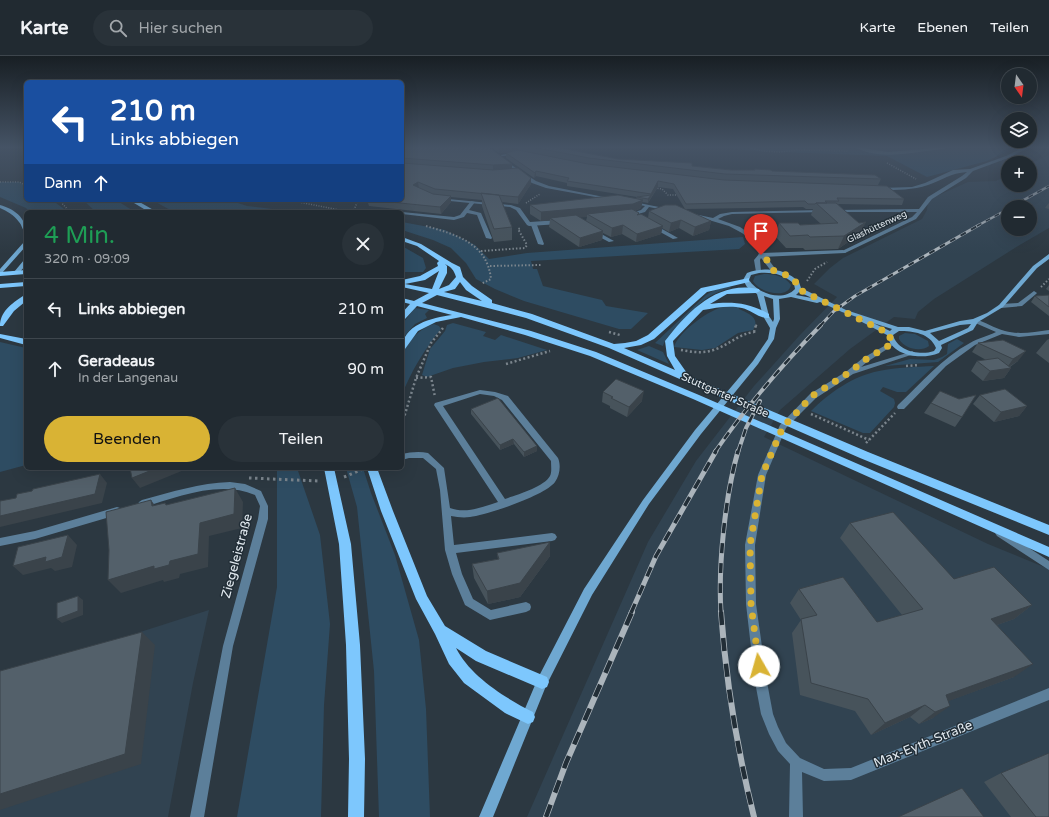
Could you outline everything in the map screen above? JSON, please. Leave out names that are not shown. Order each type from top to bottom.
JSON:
[{"type":"main road","points":[[136,202],[150,210]]},
{"type":"main road","points":[[404,239],[419,245],[457,269],[460,277],[469,288],[496,307]]},
{"type":"main road","points":[[436,292],[435,288],[443,273],[443,266],[438,258]]},
{"type":"main road","points":[[404,282],[422,278],[443,266]]},
{"type":"main road","points":[[0,273],[24,272]]},
{"type":"main road","points":[[1,288],[16,273]]},
{"type":"main road","points":[[404,315],[416,303],[436,292],[452,287],[460,277]]},
{"type":"main road","points":[[612,346],[630,346],[644,342],[661,329],[690,301],[704,290],[746,280]]},
{"type":"main road","points":[[1,288],[24,284]]},
{"type":"main road","name":"Stuttgarter Straße","points":[[404,285],[496,307],[548,323],[612,346],[815,434],[1049,530]]},
{"type":"main road","points":[[686,378],[674,364],[668,350],[669,341],[711,299],[723,293],[736,290],[758,292]]},
{"type":"main road","points":[[0,324],[6,313],[16,303],[24,299]]},
{"type":"main road","name":"Stuttgarter Straße","points":[[404,300],[528,333],[574,348],[645,375],[1049,552]]},
{"type":"main road","points":[[702,308],[725,304],[741,304],[757,310],[766,316]]},
{"type":"main road","points":[[404,344],[415,329],[434,320],[464,315]]},
{"type":"main road","points":[[0,336],[24,342]]},
{"type":"main road","points":[[329,470],[345,544],[353,637],[358,759],[356,817]]},
{"type":"main road","points":[[373,470],[387,511],[422,599],[440,630],[454,660],[470,678],[510,708],[528,717]]},
{"type":"main road","points":[[440,630],[481,656],[542,682]]},
{"type":"street","points":[[535,183],[548,187],[619,200]]},
{"type":"street","name":"Glashüttenweg","points":[[878,188],[912,188],[930,183]]},
{"type":"street","name":"Glashüttenweg","points":[[843,252],[914,218],[930,198],[955,183]]},
{"type":"street","points":[[434,198],[511,206],[518,209],[529,224],[534,225],[568,222]]},
{"type":"street","points":[[627,201],[675,211]]},
{"type":"street","points":[[404,213],[449,219],[458,218],[473,202]]},
{"type":"street","points":[[0,206],[17,216],[24,225]]},
{"type":"street","points":[[622,216],[635,216],[648,206]]},
{"type":"street","points":[[713,220],[722,215],[732,213],[921,210]]},
{"type":"street","points":[[466,211],[479,214],[489,238]]},
{"type":"street","points":[[687,214],[736,227],[749,235],[754,240],[761,255],[768,261],[774,271]]},
{"type":"street","points":[[650,224],[675,238]]},
{"type":"street","points":[[534,225],[542,244]]},
{"type":"street","points":[[588,228],[611,241]]},
{"type":"street","points":[[0,273],[24,245]]},
{"type":"street","points":[[758,271],[757,260],[761,255],[843,252]]},
{"type":"street","points":[[924,333],[960,323],[975,321],[1001,306],[1035,267],[1049,256]]},
{"type":"street","points":[[16,273],[24,263]]},
{"type":"street","points":[[828,304],[790,295],[776,296],[758,292],[751,288],[746,280],[749,274],[758,271],[774,271],[786,275],[794,280],[798,289],[828,304],[878,325],[897,329],[910,329],[924,333],[938,344]]},
{"type":"street","points":[[790,295],[798,289]]},
{"type":"street","points":[[758,292],[766,316],[773,328]]},
{"type":"street","points":[[1001,306],[1020,305],[1034,293]]},
{"type":"street","points":[[486,817],[542,682],[588,592],[646,502],[698,432],[756,362],[771,339],[773,328],[777,319],[776,296]]},
{"type":"street","points":[[975,321],[1014,336],[1049,332]]},
{"type":"street","points":[[938,344],[972,329],[975,321]]},
{"type":"street","points":[[878,325],[890,334],[890,338],[893,343],[904,351],[927,355],[933,354],[939,348],[938,344]]},
{"type":"street","points":[[890,334],[897,329]]},
{"type":"street","points":[[901,407],[938,370],[972,344],[989,339],[1001,332]]},
{"type":"street","points":[[850,372],[865,360],[893,343]]},
{"type":"street","points":[[850,372],[912,353]]},
{"type":"street","name":"Max-Eyth-Straße","points":[[850,372],[812,396],[783,427],[762,475],[750,545],[751,604],[761,682],[767,714],[782,748],[796,762],[824,775],[850,774],[1049,694]]},
{"type":"street","points":[[446,510],[455,514],[473,513],[503,503],[532,493],[551,481],[556,472],[555,460],[505,398],[495,394],[480,392],[438,405],[503,503]]},
{"type":"street","points":[[404,457],[410,455],[425,455],[440,468],[444,490],[444,503],[450,550],[457,574],[469,602],[490,615],[526,608]]},
{"type":"street","points":[[0,542],[35,535],[185,492],[218,486],[244,487]]},
{"type":"street","name":"Ziegeleistraße","points":[[197,817],[228,646],[264,519],[264,506],[258,493],[244,487]]},
{"type":"street","points":[[989,526],[1049,566]]},
{"type":"street","points":[[450,550],[552,537]]},
{"type":"street","points":[[796,762],[796,817]]},
{"type":"path","points":[[650,188],[662,189],[668,195],[686,196]]},
{"type":"path","points":[[61,202],[68,210]]},
{"type":"path","points":[[298,202],[339,210],[354,210],[357,202]]},
{"type":"path","points":[[423,225],[459,236],[480,251],[486,257],[491,270],[491,279],[484,283]]},
{"type":"path","points":[[480,251],[525,248],[527,245],[518,229],[534,225]]},
{"type":"path","points":[[807,281],[815,269],[843,252]]},
{"type":"path","points":[[490,266],[541,265]]},
{"type":"path","points":[[404,418],[414,389],[416,378],[432,343],[442,331],[444,325],[438,324],[434,320]]},
{"type":"path","points":[[681,350],[715,350],[746,332],[754,332],[755,334]]},
{"type":"path","points":[[506,364],[550,351],[574,348]]},
{"type":"path","points":[[416,378],[431,377],[438,405]]},
{"type":"path","points":[[866,443],[901,407]]},
{"type":"path","points":[[815,415],[868,440]]},
{"type":"path","points":[[244,487],[247,479],[252,477],[288,479]]},
{"type":"shaded area","points":[[0,183],[20,183],[24,185],[24,202],[55,202],[65,210],[28,210],[0,197]]},
{"type":"shaded area","points":[[967,183],[1001,183],[1001,192],[1037,192],[1037,183],[1049,183],[1049,228],[1037,235],[1037,200],[1001,200],[1001,236],[1035,236],[934,299],[918,312],[915,319],[894,317],[850,349],[780,410],[764,437],[988,544],[1049,569],[1049,817],[527,817],[648,542],[696,461],[754,386],[837,297],[814,284],[830,268],[843,258],[922,219],[927,210],[928,200]]},
{"type":"shaded area","points":[[85,202],[119,202],[132,210],[94,210]]},
{"type":"shaded area","points":[[156,202],[235,202],[247,206],[280,210],[170,210]]},
{"type":"shaded area","points":[[404,222],[445,230],[475,245],[489,259],[527,253],[743,237],[745,244],[739,249],[531,261],[533,269],[537,269],[543,286],[602,300],[606,306],[648,313],[631,329],[619,329],[524,301],[495,289],[476,279],[466,263],[451,248],[433,240],[404,231]]},
{"type":"shaded area","points":[[404,247],[423,258],[426,268],[423,272],[404,272]]},
{"type":"shaded area","points":[[764,274],[775,275],[786,279],[791,285],[789,290],[773,293],[756,285],[753,281],[755,276]]},
{"type":"shaded area","points":[[729,286],[731,288],[707,298],[682,320],[669,335],[663,346],[655,343],[706,295],[714,290]]},
{"type":"shaded area","points":[[726,306],[738,306],[739,309],[752,316],[755,322],[753,330],[738,333],[715,348],[702,350],[674,347],[682,334],[688,328],[712,311]]},
{"type":"shaded area","points":[[415,308],[429,310],[425,314],[427,318],[415,324],[404,337],[404,322]]},
{"type":"shaded area","points":[[453,323],[486,332],[483,336],[495,340],[501,335],[547,350],[518,358],[484,362],[453,368],[427,377],[422,375],[430,349],[445,331],[447,325]]},
{"type":"shaded area","points":[[434,324],[439,326],[441,329],[419,360],[404,390],[404,351],[414,336]]},
{"type":"shaded area","points":[[905,333],[915,334],[928,341],[929,346],[921,349],[908,347],[899,339],[899,336]]},
{"type":"shaded area","points":[[957,339],[964,343],[938,362],[885,366],[910,359],[934,360],[942,357],[947,354],[948,344]]},
{"type":"shaded area","points":[[0,342],[24,348],[24,466],[0,472]]},
{"type":"shaded area","points":[[649,346],[663,352],[669,364],[637,350]]},
{"type":"shaded area","points":[[934,366],[906,392],[897,392],[883,387],[880,391],[894,399],[894,407],[870,433],[863,433],[811,411],[842,386],[869,373],[906,367]]},
{"type":"shaded area","points":[[277,470],[298,470],[320,535],[330,624],[324,705],[321,817],[237,817],[277,587]]},
{"type":"shaded area","points":[[347,470],[364,470],[395,555],[419,640],[426,709],[430,817],[379,817],[374,671],[357,507]]},
{"type":"shaded area","points":[[209,610],[193,683],[168,817],[0,817],[0,677]]},
{"type":"building","points":[[404,183],[417,183],[413,185],[433,194],[451,196],[440,207],[390,202],[404,202]]},
{"type":"building","points":[[419,183],[528,183],[518,197],[435,189]]},
{"type":"building","points":[[577,183],[657,183],[651,194]]},
{"type":"building","points":[[666,183],[792,183],[887,186],[904,199],[837,198],[839,201],[825,201],[827,203],[815,204],[808,204],[805,201],[686,204],[674,184]]},
{"type":"building","points":[[481,193],[499,195],[512,227],[494,229]]},
{"type":"building","points":[[618,195],[643,200],[633,204],[541,212],[530,205]]},
{"type":"building","points":[[651,195],[648,199],[637,197]]},
{"type":"building","points":[[816,203],[836,203],[859,223],[866,222],[844,236],[810,237],[808,235],[790,236],[779,223],[798,223],[800,225],[838,223]]},
{"type":"building","points":[[665,205],[676,205],[711,221],[695,227],[681,220],[671,223],[649,211]]},
{"type":"building","points":[[632,209],[639,213],[637,215],[641,214],[663,226],[637,234],[623,225],[612,228],[587,214]]},
{"type":"building","points":[[576,215],[603,231],[580,238],[550,218]]},
{"type":"building","points":[[1049,295],[1049,307],[1035,296]]},
{"type":"building","points":[[1003,340],[1026,351],[1013,359],[978,343]]},
{"type":"building","points":[[998,358],[1011,368],[990,371],[977,361]]},
{"type":"building","points":[[616,379],[644,391],[629,407],[603,392]]},
{"type":"building","points":[[1005,389],[1027,406],[1001,412],[980,395]]},
{"type":"building","points":[[940,391],[959,399],[976,395],[962,417],[931,403]]},
{"type":"building","points":[[498,398],[537,446],[524,452],[513,439],[500,445],[471,409]]},
{"type":"building","points":[[130,470],[152,470],[132,478]]},
{"type":"building","points":[[100,474],[95,494],[0,516],[0,501],[16,498],[17,494],[32,491],[33,489]]},
{"type":"building","points":[[235,488],[234,514],[200,523],[198,554],[170,561],[169,565],[154,569],[154,566],[108,580],[109,550],[106,512],[151,500],[152,506],[165,503],[166,505]]},
{"type":"building","points":[[893,512],[954,579],[994,567],[1032,605],[991,619],[1033,664],[946,695],[950,706],[935,712],[925,705],[885,723],[868,699],[811,683],[801,619],[817,615],[799,589],[843,577],[877,622],[923,609],[850,523]]},
{"type":"building","points":[[68,535],[62,557],[45,562],[46,557],[13,566],[18,547]]},
{"type":"building","points":[[550,542],[520,583],[487,591],[472,564],[499,559],[497,553]]},
{"type":"building","points":[[78,596],[78,611],[57,619],[57,603]]},
{"type":"building","points":[[142,632],[125,754],[0,794],[0,671]]},
{"type":"building","points":[[1049,753],[1049,817],[1036,817],[1001,773]]},
{"type":"building","points":[[962,788],[984,817],[898,817]]},
{"type":"railway","points":[[1024,200],[1049,186]]},
{"type":"railway","points":[[977,226],[1001,213]]},
{"type":"railway","points":[[820,326],[834,311],[855,296],[979,225]]},
{"type":"railway","points":[[715,452],[765,386],[821,325]]},
{"type":"railway","points":[[738,452],[746,428],[760,401]]},
{"type":"railway","points":[[631,613],[656,556],[716,451]]},
{"type":"railway","points":[[721,613],[720,594],[726,510],[733,469],[738,451]]},
{"type":"railway","points":[[546,817],[566,763],[632,612]]},
{"type":"railway","points":[[721,612],[733,715],[742,766],[754,817]]},
{"type":"route","points":[[759,666],[751,604],[750,545],[762,475],[783,427],[812,396],[893,343],[890,338],[890,334],[798,289],[797,283],[794,280],[786,275],[774,271],[768,261],[761,255]]}]
